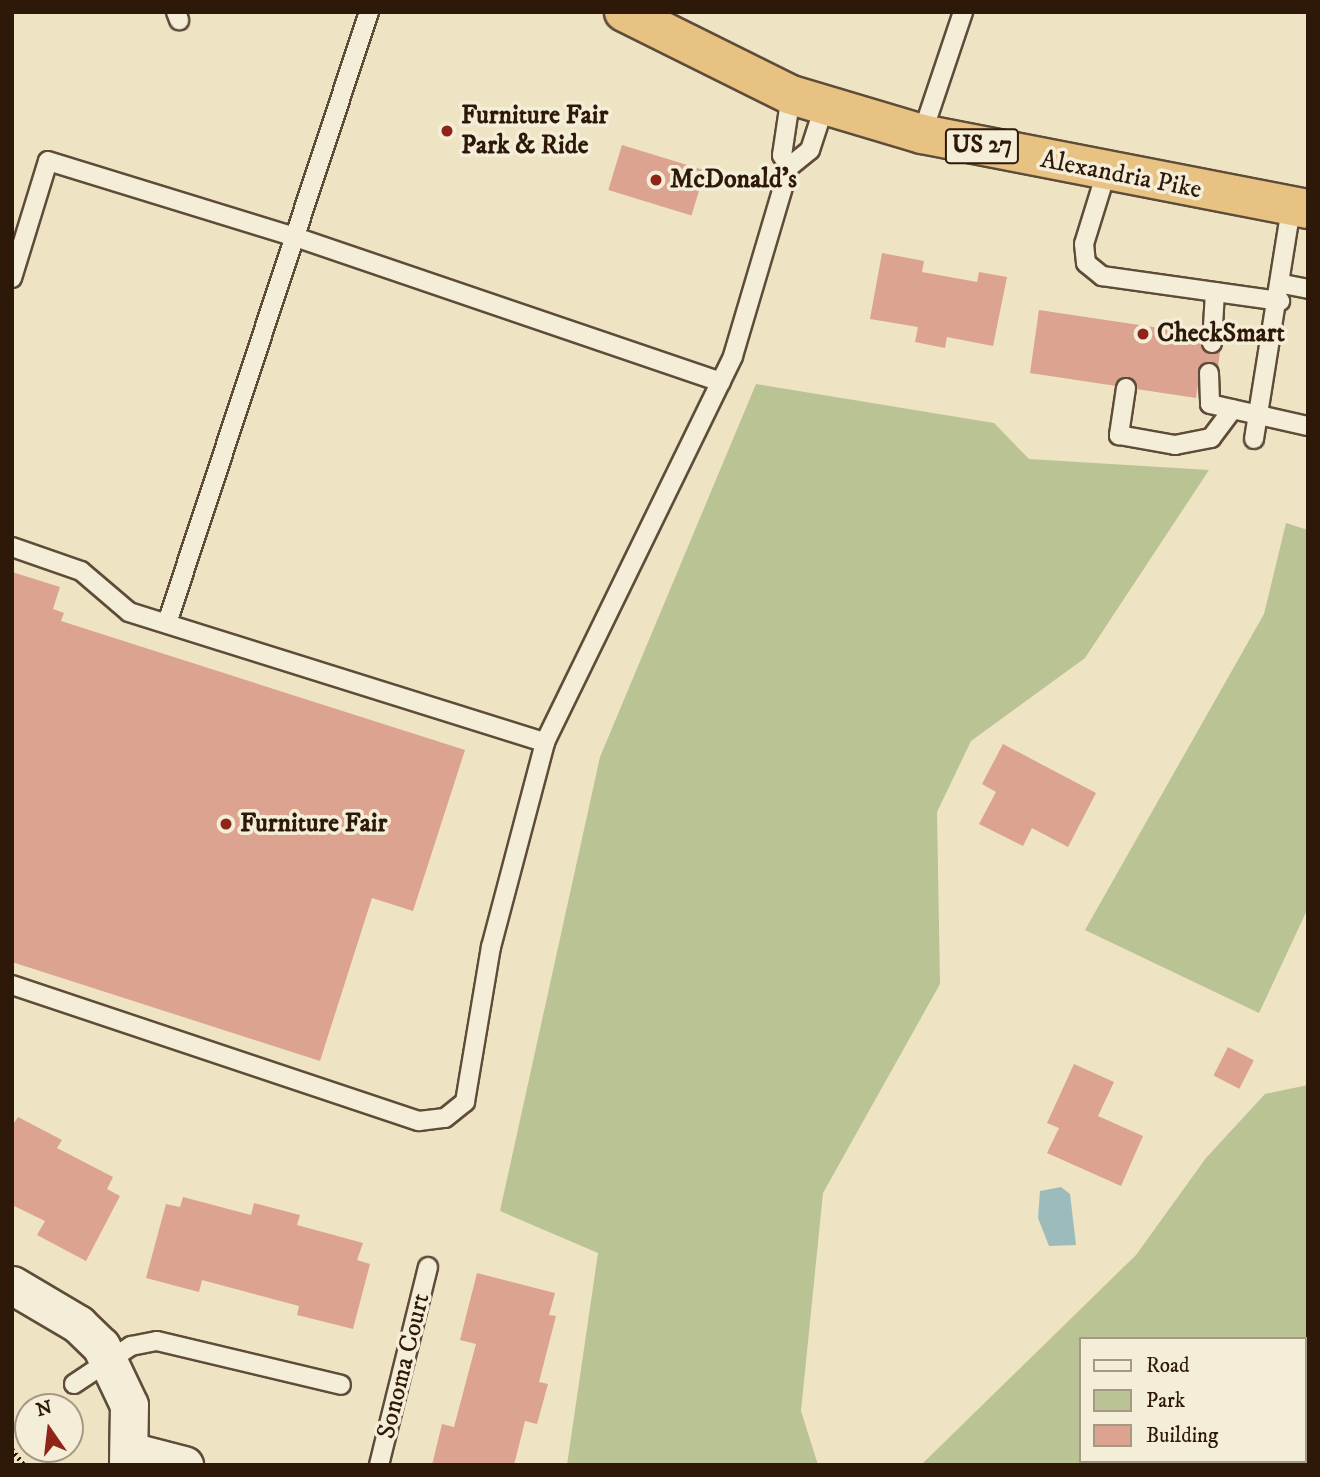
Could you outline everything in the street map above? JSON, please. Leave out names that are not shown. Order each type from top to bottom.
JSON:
[{"type":"highway","name":"Alexandria Pike","points":[[624,12],[808,100],[922,134],[1106,173],[1300,208]]},
{"type":"street","points":[[12,1285],[78,1324],[109,1359],[129,1405],[128,1458],[184,1465]]},
{"type":"lane","points":[[167,623],[292,236],[369,12]]},
{"type":"lane","points":[[922,134],[963,12]]},
{"type":"lane","points":[[789,167],[782,155],[808,100]]},
{"type":"lane","points":[[12,985],[419,1121],[446,1118],[465,1102],[491,947],[545,742],[721,382],[747,322],[789,167],[810,150],[808,100]]},
{"type":"lane","points":[[12,278],[48,161],[292,236],[721,382]]},
{"type":"lane","points":[[1106,173],[1084,244],[1086,263],[1102,276],[1215,292],[1281,293],[1308,289]]},
{"type":"lane","points":[[1255,439],[1281,293],[1300,208]]},
{"type":"lane","points":[[1212,343],[1215,292]]},
{"type":"lane","points":[[1209,373],[1210,404],[1308,426]]},
{"type":"lane","points":[[1126,388],[1119,435],[1175,445],[1211,438],[1233,409]]},
{"type":"lane","points":[[12,547],[81,570],[129,612],[545,742]]},
{"type":"lane","name":"Sonoma Court","points":[[379,1465],[428,1267]]},
{"type":"lane","points":[[74,1384],[131,1346],[178,1341],[341,1385]]},
{"type":"green space","points":[[756,384],[994,423],[1029,459],[1209,470],[1085,658],[971,741],[937,812],[940,984],[823,1193],[801,1411],[818,1465],[567,1465],[598,1253],[500,1211],[600,757]]},
{"type":"green space","points":[[1286,523],[1308,530],[1308,908],[1259,1013],[1085,930],[1264,614]]},
{"type":"green space","points":[[1308,1085],[1308,1404],[1306,1337],[1078,1337],[1078,1463],[921,1465],[1136,1255],[1206,1158],[1265,1094]]},
{"type":"water","points":[[1061,1187],[1070,1194],[1076,1245],[1049,1246],[1038,1218],[1040,1191]]},
{"type":"building","name":"McDonald's","points":[[622,145],[705,170],[691,215],[608,190]]},
{"type":"building","points":[[882,253],[924,261],[922,272],[977,282],[979,272],[1007,277],[993,346],[947,337],[945,348],[915,342],[918,327],[870,319]]},
{"type":"building","points":[[1039,310],[1206,335],[1205,342],[1221,344],[1217,375],[1200,372],[1196,398],[1030,373]]},
{"type":"building","name":"Furniture Fair","points":[[12,572],[60,587],[53,609],[64,613],[61,621],[465,750],[413,911],[372,898],[320,1061],[12,962]]},
{"type":"building","points":[[1003,744],[1096,793],[1068,847],[1032,828],[1023,846],[979,824],[996,792],[982,784]]},
{"type":"building","points":[[1228,1047],[1254,1060],[1239,1089],[1213,1076]]},
{"type":"building","points":[[1074,1064],[1114,1082],[1098,1116],[1143,1136],[1121,1186],[1047,1153],[1059,1128],[1047,1123]]},
{"type":"building","points":[[18,1117],[62,1140],[57,1148],[113,1177],[107,1189],[120,1196],[86,1261],[37,1235],[45,1221],[12,1205],[12,1126]]},
{"type":"building","points":[[183,1197],[251,1215],[254,1203],[300,1215],[297,1225],[363,1243],[357,1260],[370,1264],[353,1329],[297,1315],[299,1306],[202,1280],[199,1292],[146,1278],[166,1204],[180,1207]]},
{"type":"building","points":[[477,1273],[555,1293],[549,1315],[556,1316],[539,1382],[548,1384],[537,1424],[525,1421],[514,1465],[432,1465],[442,1424],[454,1427],[476,1344],[460,1340]]},
{"type":"place","name":"Furniture Fair Park & Ride","points":[[447,131]]},
{"type":"place","name":"McDonald's","points":[[656,180]]},
{"type":"place","name":"CheckSmart","points":[[1143,334]]},
{"type":"place","name":"Furniture Fair","points":[[226,824]]}]
